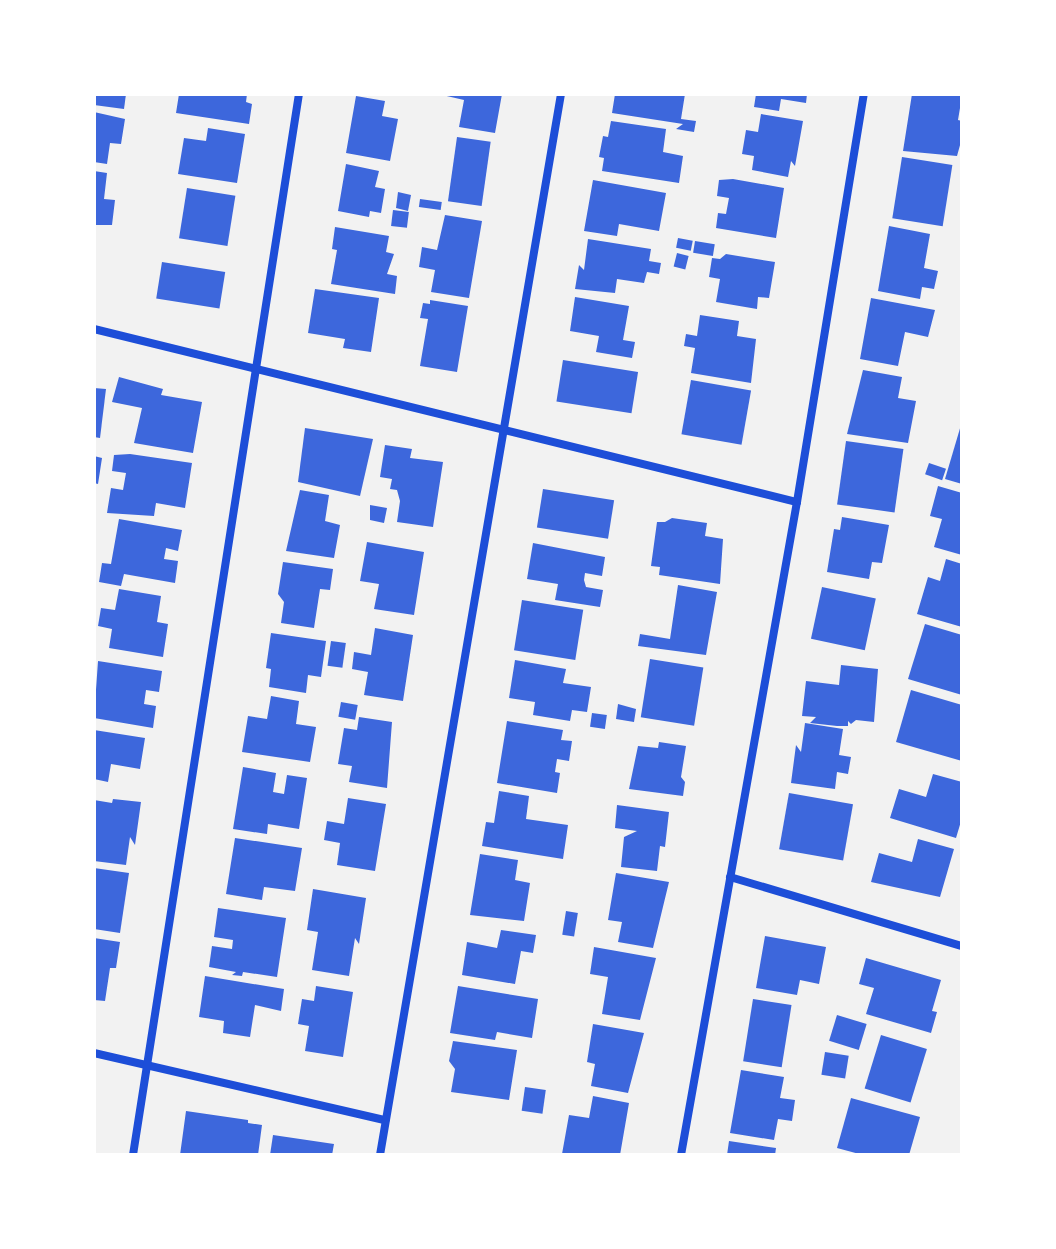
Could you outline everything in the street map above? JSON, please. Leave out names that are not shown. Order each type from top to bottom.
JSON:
[{"type":"street","points":[[133,1155],[299,94]]},
{"type":"street","points":[[380,1155],[561,94]]},
{"type":"street","points":[[681,1155],[797,502],[864,94]]},
{"type":"street","points":[[94,329],[797,502]]},
{"type":"street","points":[[730,877],[962,946]]},
{"type":"street","points":[[94,1053],[385,1120]]},
{"type":"building","points":[[94,94],[126,94],[124,109],[94,105]]},
{"type":"building","points":[[179,94],[247,94],[246,102],[252,104],[249,124],[176,113]]},
{"type":"building","points":[[438,94],[502,94],[495,133],[459,127],[464,100]]},
{"type":"building","points":[[615,94],[685,94],[681,119],[696,121],[694,132],[676,129],[683,124],[612,113]]},
{"type":"building","points":[[756,94],[807,94],[806,103],[781,99],[779,111],[754,107]]},
{"type":"building","points":[[912,94],[962,96],[958,120],[962,121],[962,138],[957,156],[903,151]]},
{"type":"building","points":[[356,96],[385,101],[382,116],[398,119],[390,161],[346,153]]},
{"type":"building","points":[[94,112],[125,119],[121,144],[110,143],[107,164],[94,162]]},
{"type":"building","points":[[761,114],[803,121],[795,166],[791,161],[788,177],[752,170],[754,156],[742,154],[746,130],[758,132]]},
{"type":"building","points":[[611,121],[666,129],[663,152],[683,156],[679,183],[602,171],[604,158],[599,157],[603,136],[608,137]]},
{"type":"building","points":[[208,128],[245,134],[237,183],[178,174],[184,138],[206,141]]},
{"type":"building","points":[[457,137],[491,142],[482,206],[448,201]]},
{"type":"building","points":[[902,157],[952,165],[943,226],[892,218]]},
{"type":"building","points":[[346,164],[379,171],[375,187],[385,189],[381,213],[370,211],[369,217],[338,211]]},
{"type":"building","points":[[94,171],[107,173],[104,199],[115,200],[112,225],[94,225]]},
{"type":"building","points":[[733,179],[784,188],[776,238],[716,228],[718,213],[726,214],[729,198],[717,196],[719,180]]},
{"type":"building","points":[[593,180],[666,193],[659,231],[619,224],[617,236],[584,231]]},
{"type":"building","points":[[187,188],[235,196],[227,246],[179,238]]},
{"type":"building","points":[[398,192],[411,195],[408,211],[396,208]]},
{"type":"building","points":[[420,199],[442,202],[441,210],[419,207]]},
{"type":"building","points":[[393,210],[409,212],[407,228],[391,226]]},
{"type":"building","points":[[445,215],[482,221],[469,298],[431,292],[435,270],[419,267],[422,247],[437,250]]},
{"type":"building","points":[[889,226],[930,234],[924,268],[938,271],[934,289],[922,287],[920,299],[878,291]]},
{"type":"building","points":[[335,227],[389,236],[386,252],[394,254],[387,274],[397,276],[395,294],[331,284],[337,250],[332,249]]},
{"type":"building","points":[[678,238],[693,241],[691,251],[676,248]]},
{"type":"building","points":[[588,239],[651,249],[649,261],[661,263],[659,274],[647,272],[644,283],[617,279],[615,293],[575,289],[579,265],[584,270]]},
{"type":"building","points":[[695,241],[715,244],[713,256],[693,253]]},
{"type":"building","points":[[677,253],[689,256],[685,269],[674,267]]},
{"type":"building","points":[[726,254],[775,262],[769,298],[758,297],[757,309],[716,302],[720,279],[709,277],[712,258],[720,259]]},
{"type":"building","points":[[162,262],[225,272],[219,309],[156,299]]},
{"type":"building","points":[[315,289],[379,298],[371,352],[343,348],[345,339],[308,333]]},
{"type":"building","points":[[575,297],[629,306],[623,340],[635,342],[632,358],[596,352],[599,336],[570,331]]},
{"type":"building","points":[[871,298],[935,310],[928,337],[905,332],[898,366],[860,359]]},
{"type":"building","points":[[430,300],[468,306],[457,372],[420,366],[428,319],[420,318],[423,303],[430,304]]},
{"type":"building","points":[[700,315],[739,321],[737,336],[756,339],[751,383],[691,373],[695,348],[684,346],[686,334],[697,336]]},
{"type":"building","points":[[563,360],[638,372],[631,413],[556,401]]},
{"type":"building","points":[[863,370],[902,377],[898,398],[916,401],[908,443],[847,434]]},
{"type":"building","points":[[119,377],[163,389],[161,395],[202,402],[193,453],[134,443],[142,408],[112,402]]},
{"type":"building","points":[[691,380],[751,391],[742,445],[681,434]]},
{"type":"building","points":[[94,388],[106,389],[100,438],[94,437]]},
{"type":"building","points":[[962,425],[962,484],[945,479]]},
{"type":"building","points":[[305,428],[373,439],[360,496],[298,482]]},
{"type":"building","points":[[846,441],[903,449],[895,512],[837,504]]},
{"type":"building","points":[[385,445],[412,449],[410,458],[443,462],[433,527],[397,522],[400,501],[397,490],[390,489],[392,479],[380,477]]},
{"type":"building","points":[[130,454],[192,463],[185,508],[156,503],[154,516],[107,513],[111,488],[123,490],[126,473],[112,471],[114,455]]},
{"type":"building","points":[[94,456],[102,458],[98,484],[94,483]]},
{"type":"building","points":[[929,463],[946,469],[942,480],[925,474]]},
{"type":"building","points":[[938,486],[962,493],[962,555],[934,547],[942,519],[930,516]]},
{"type":"building","points":[[543,489],[614,500],[608,539],[537,528]]},
{"type":"building","points":[[300,490],[329,495],[325,521],[340,525],[334,558],[286,551]]},
{"type":"building","points":[[370,505],[387,508],[384,523],[370,520]]},
{"type":"building","points":[[842,517],[889,525],[882,563],[872,562],[869,579],[827,572],[834,529],[840,530]]},
{"type":"building","points":[[672,518],[707,523],[705,536],[723,539],[720,584],[659,575],[660,567],[651,566],[657,522]]},
{"type":"building","points":[[119,519],[182,530],[178,551],[166,548],[164,559],[178,561],[175,583],[124,574],[121,586],[99,582],[102,563],[111,564]]},
{"type":"building","points":[[367,542],[424,552],[414,615],[374,609],[379,584],[360,581]]},
{"type":"building","points":[[533,543],[605,557],[602,576],[585,573],[584,580],[586,587],[603,590],[600,607],[555,600],[558,584],[527,579]]},
{"type":"building","points":[[946,559],[962,564],[962,627],[917,614],[928,577],[940,581]]},
{"type":"building","points":[[283,562],[333,569],[330,590],[320,589],[314,628],[281,623],[284,602],[278,594]]},
{"type":"building","points":[[678,585],[717,592],[706,655],[638,646],[640,634],[670,639]]},
{"type":"building","points":[[822,587],[876,598],[865,650],[811,639]]},
{"type":"building","points":[[119,589],[161,596],[157,622],[168,624],[163,657],[109,648],[112,629],[98,626],[101,608],[115,610]]},
{"type":"building","points":[[522,600],[583,610],[575,660],[514,650]]},
{"type":"building","points":[[925,624],[962,635],[962,695],[908,679]]},
{"type":"building","points":[[375,628],[413,635],[403,701],[364,695],[368,672],[352,669],[354,652],[371,655]]},
{"type":"building","points":[[271,633],[326,641],[321,677],[308,675],[306,693],[269,687],[271,669],[266,668]]},
{"type":"building","points":[[331,641],[346,643],[342,668],[328,666]]},
{"type":"building","points":[[650,659],[703,667],[694,726],[641,717]]},
{"type":"building","points":[[515,660],[566,669],[563,683],[591,687],[587,712],[572,710],[570,721],[533,715],[535,702],[509,698]]},
{"type":"building","points":[[98,661],[162,671],[159,692],[146,690],[144,704],[156,706],[153,728],[94,718]]},
{"type":"building","points":[[841,665],[878,669],[874,722],[856,720],[851,724],[848,721],[848,726],[837,726],[810,723],[816,717],[802,716],[806,681],[839,685]]},
{"type":"building","points":[[911,690],[962,705],[962,761],[896,742]]},
{"type":"building","points":[[271,696],[299,701],[296,724],[316,727],[310,762],[242,752],[248,716],[267,719]]},
{"type":"building","points":[[341,702],[358,705],[355,720],[338,717]]},
{"type":"building","points":[[618,704],[636,709],[634,722],[616,719]]},
{"type":"building","points":[[592,713],[607,715],[605,729],[590,727]]},
{"type":"building","points":[[359,717],[392,722],[387,788],[349,782],[352,766],[338,764],[344,728],[357,730]]},
{"type":"building","points":[[507,721],[563,730],[561,740],[572,741],[569,761],[557,759],[555,772],[560,773],[557,793],[497,783]]},
{"type":"building","points":[[805,723],[843,729],[839,755],[851,757],[848,774],[837,772],[835,789],[791,783],[796,745],[801,752]]},
{"type":"building","points":[[94,730],[145,738],[140,769],[111,764],[108,782],[94,779]]},
{"type":"building","points":[[659,742],[686,746],[681,777],[685,782],[683,796],[629,789],[638,746],[658,748]]},
{"type":"building","points":[[243,767],[276,773],[273,792],[284,794],[287,775],[307,778],[299,829],[268,824],[267,834],[233,829]]},
{"type":"building","points":[[933,774],[962,782],[962,818],[956,838],[890,818],[899,789],[926,797]]},
{"type":"building","points":[[499,791],[529,796],[526,819],[568,825],[563,859],[482,846],[486,822],[494,823]]},
{"type":"building","points":[[789,793],[853,804],[843,860],[779,849]]},
{"type":"building","points":[[348,798],[386,804],[375,871],[337,865],[340,843],[324,840],[327,821],[344,824]]},
{"type":"building","points":[[113,799],[141,802],[135,845],[130,837],[126,865],[94,861],[94,800],[112,803]]},
{"type":"building","points":[[617,805],[669,812],[665,847],[660,846],[657,871],[621,867],[624,837],[637,831],[615,828]]},
{"type":"building","points":[[235,838],[302,848],[295,891],[264,887],[262,900],[226,894]]},
{"type":"building","points":[[918,839],[954,849],[940,897],[871,882],[879,853],[912,862]]},
{"type":"building","points":[[480,854],[518,860],[515,880],[530,883],[524,921],[470,915]]},
{"type":"building","points":[[94,868],[129,873],[120,933],[94,929]]},
{"type":"building","points":[[616,873],[669,882],[653,948],[618,942],[622,922],[608,920]]},
{"type":"building","points":[[313,889],[366,898],[359,944],[355,938],[349,976],[312,970],[318,932],[307,930]]},
{"type":"building","points":[[218,908],[286,918],[277,977],[243,972],[242,976],[232,975],[236,972],[209,967],[212,946],[232,949],[233,940],[214,937]]},
{"type":"building","points":[[566,911],[578,913],[574,937],[562,935]]},
{"type":"building","points":[[501,930],[536,935],[533,953],[521,951],[515,984],[462,975],[467,942],[497,948]]},
{"type":"building","points":[[765,936],[826,947],[819,984],[800,980],[797,995],[756,988]]},
{"type":"building","points":[[94,938],[120,942],[116,968],[110,968],[105,1001],[94,1000]]},
{"type":"building","points":[[594,947],[656,958],[640,1020],[602,1014],[608,977],[590,974]]},
{"type":"building","points":[[866,958],[941,980],[932,1011],[937,1012],[931,1033],[866,1014],[874,988],[859,984]]},
{"type":"building","points":[[205,976],[284,989],[281,1011],[255,1005],[250,1037],[223,1033],[224,1021],[199,1017]]},
{"type":"building","points":[[316,986],[353,992],[343,1057],[305,1051],[309,1026],[298,1024],[302,999],[314,1001]]},
{"type":"building","points":[[458,986],[538,999],[532,1038],[497,1032],[495,1040],[450,1033]]},
{"type":"building","points":[[753,999],[792,1005],[782,1067],[743,1061]]},
{"type":"building","points":[[837,1015],[867,1024],[859,1050],[829,1041]]},
{"type":"building","points":[[593,1024],[644,1033],[628,1093],[591,1086],[595,1064],[587,1062]]},
{"type":"building","points":[[881,1035],[927,1049],[911,1103],[865,1089]]},
{"type":"building","points":[[453,1041],[517,1050],[509,1100],[451,1092],[455,1069],[449,1061]]},
{"type":"building","points":[[825,1052],[849,1056],[845,1078],[821,1075]]},
{"type":"building","points":[[741,1070],[784,1077],[780,1098],[795,1100],[792,1121],[778,1119],[774,1140],[730,1133]]},
{"type":"building","points":[[525,1087],[546,1090],[542,1114],[522,1111]]},
{"type":"building","points":[[593,1096],[629,1103],[620,1155],[562,1154],[569,1115],[589,1118]]},
{"type":"building","points":[[851,1098],[920,1117],[909,1155],[863,1155],[837,1148]]},
{"type":"building","points":[[186,1111],[262,1125],[258,1155],[180,1155]]},
{"type":"building","points":[[273,1135],[334,1144],[332,1155],[270,1155]]},
{"type":"building","points":[[729,1141],[776,1148],[775,1155],[727,1155]]}]
